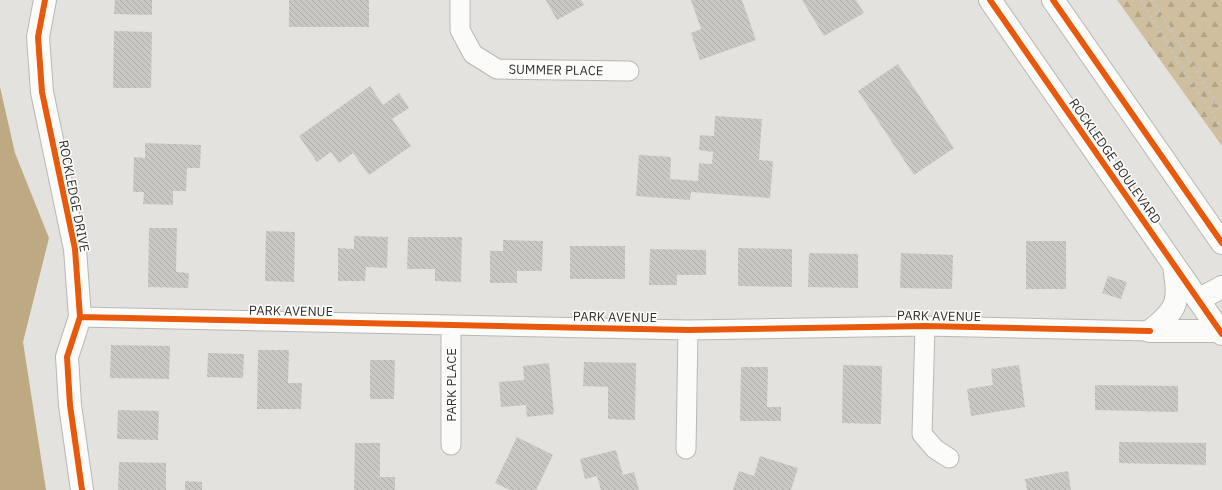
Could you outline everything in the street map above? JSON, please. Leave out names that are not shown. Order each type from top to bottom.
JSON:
[{"type":"main road","name":"ROCKLEDGE DRIVE","points":[[46,0],[38,37],[42,92],[75,249],[80,317],[66,356],[70,405],[82,490]]},
{"type":"main road","name":"ROCKLEDGE BOULEVARD","points":[[990,0],[1221,331]]},
{"type":"main road","points":[[1053,0],[1222,243]]},
{"type":"main road","points":[[1150,331],[1163,321],[1174,307],[1177,287],[1174,264]]},
{"type":"main road","points":[[1198,300],[1222,287]]},
{"type":"main road","points":[[1150,331],[1221,331]]},
{"type":"street","name":"SUMMER PLACE","points":[[460,0],[460,30],[473,54],[497,69],[629,71]]},
{"type":"street","name":"PARK AVENUE","points":[[80,317],[688,330],[925,326],[1150,331]]},
{"type":"street","name":"PARK PLACE","points":[[451,325],[451,445]]},
{"type":"street","points":[[925,326],[922,434],[935,449],[949,458]]},
{"type":"street","points":[[686,449],[688,330]]},
{"type":"green space","points":[[1117,0],[1222,0],[1222,146]]},
{"type":"shaded area","points":[[0,87],[15,153],[49,238],[23,342],[46,490],[0,490]]},
{"type":"building","points":[[115,0],[152,0],[152,15],[114,14]]},
{"type":"building","points":[[289,0],[369,0],[369,27],[289,27]]},
{"type":"building","points":[[546,0],[581,0],[584,5],[557,20]]},
{"type":"building","points":[[691,0],[742,0],[756,40],[700,60],[691,33],[701,29]]},
{"type":"building","points":[[802,0],[856,0],[864,13],[824,36]]},
{"type":"building","points":[[114,31],[152,32],[151,88],[113,88]]},
{"type":"building","points":[[898,64],[954,148],[914,175],[858,91]]},
{"type":"building","points":[[370,86],[383,105],[399,93],[409,108],[392,119],[411,146],[369,175],[353,153],[339,163],[331,152],[317,162],[299,136]]},
{"type":"building","points":[[715,116],[762,119],[759,160],[773,161],[770,198],[691,192],[690,200],[636,196],[639,155],[671,157],[670,179],[698,181],[699,163],[712,164],[713,152],[699,150],[700,135],[714,136]]},
{"type":"building","points":[[145,143],[201,145],[200,168],[187,168],[186,191],[173,191],[173,205],[143,204],[144,192],[133,192],[134,157],[145,158]]},
{"type":"building","points":[[149,228],[177,228],[176,272],[189,273],[188,288],[148,287]]},
{"type":"building","points":[[266,231],[295,232],[294,282],[265,281]]},
{"type":"building","points":[[354,236],[388,237],[387,268],[366,267],[365,281],[338,281],[338,248],[354,249]]},
{"type":"building","points":[[408,237],[462,237],[461,282],[435,281],[435,269],[407,269]]},
{"type":"building","points":[[503,240],[543,241],[542,271],[517,271],[517,283],[490,283],[490,251],[503,251]]},
{"type":"building","points":[[1026,241],[1066,241],[1066,289],[1026,289]]},
{"type":"building","points":[[570,246],[625,246],[625,279],[570,279]]},
{"type":"building","points":[[738,248],[792,249],[792,287],[738,286]]},
{"type":"building","points":[[650,249],[706,250],[706,275],[677,275],[677,285],[649,285]]},
{"type":"building","points":[[809,253],[858,254],[858,288],[808,287]]},
{"type":"building","points":[[901,253],[953,255],[952,289],[900,288]]},
{"type":"building","points":[[1108,276],[1127,282],[1121,299],[1102,293]]},
{"type":"building","points":[[111,345],[170,346],[169,379],[110,378]]},
{"type":"building","points":[[258,350],[289,350],[288,383],[302,383],[301,409],[257,409]]},
{"type":"building","points":[[208,353],[244,354],[243,378],[207,377]]},
{"type":"building","points":[[370,360],[395,360],[394,399],[370,399]]},
{"type":"building","points":[[584,362],[636,363],[635,420],[608,419],[608,387],[583,386]]},
{"type":"building","points":[[549,363],[554,414],[527,417],[526,405],[501,407],[499,382],[524,380],[523,366]]},
{"type":"building","points":[[843,365],[882,366],[881,424],[842,423]]},
{"type":"building","points":[[1019,365],[1025,407],[971,416],[967,389],[993,385],[991,369]]},
{"type":"building","points":[[741,367],[768,367],[767,407],[781,407],[781,421],[740,421]]},
{"type":"building","points":[[1095,385],[1178,386],[1178,412],[1095,410]]},
{"type":"building","points":[[118,410],[159,411],[158,440],[117,439]]},
{"type":"building","points":[[517,437],[553,455],[536,490],[510,490],[495,483]]},
{"type":"building","points":[[1119,442],[1206,443],[1206,465],[1119,463]]},
{"type":"building","points":[[355,443],[380,443],[380,477],[395,477],[395,490],[354,490]]},
{"type":"building","points":[[616,450],[623,475],[634,472],[639,490],[601,490],[597,476],[585,479],[580,459]]},
{"type":"building","points":[[760,456],[798,468],[791,490],[733,490],[739,471],[754,476]]},
{"type":"building","points":[[119,462],[166,463],[166,490],[118,490]]},
{"type":"building","points":[[1068,471],[1071,490],[1027,490],[1025,479]]},
{"type":"building","points":[[185,481],[202,482],[202,490],[185,490]]},
{"type":"railway","points":[[1141,0],[1185,73],[1222,128]]},
{"type":"railway","points":[[1152,0],[1222,112]]},
{"type":"cycle path","points":[[45,0],[38,37],[42,92],[75,249],[80,317],[67,357],[70,405],[82,490]]},
{"type":"cycle path","points":[[990,0],[1222,334]]},
{"type":"cycle path","points":[[1053,0],[1222,243]]},
{"type":"cycle path","points":[[80,317],[688,330],[925,326],[1150,331]]}]
